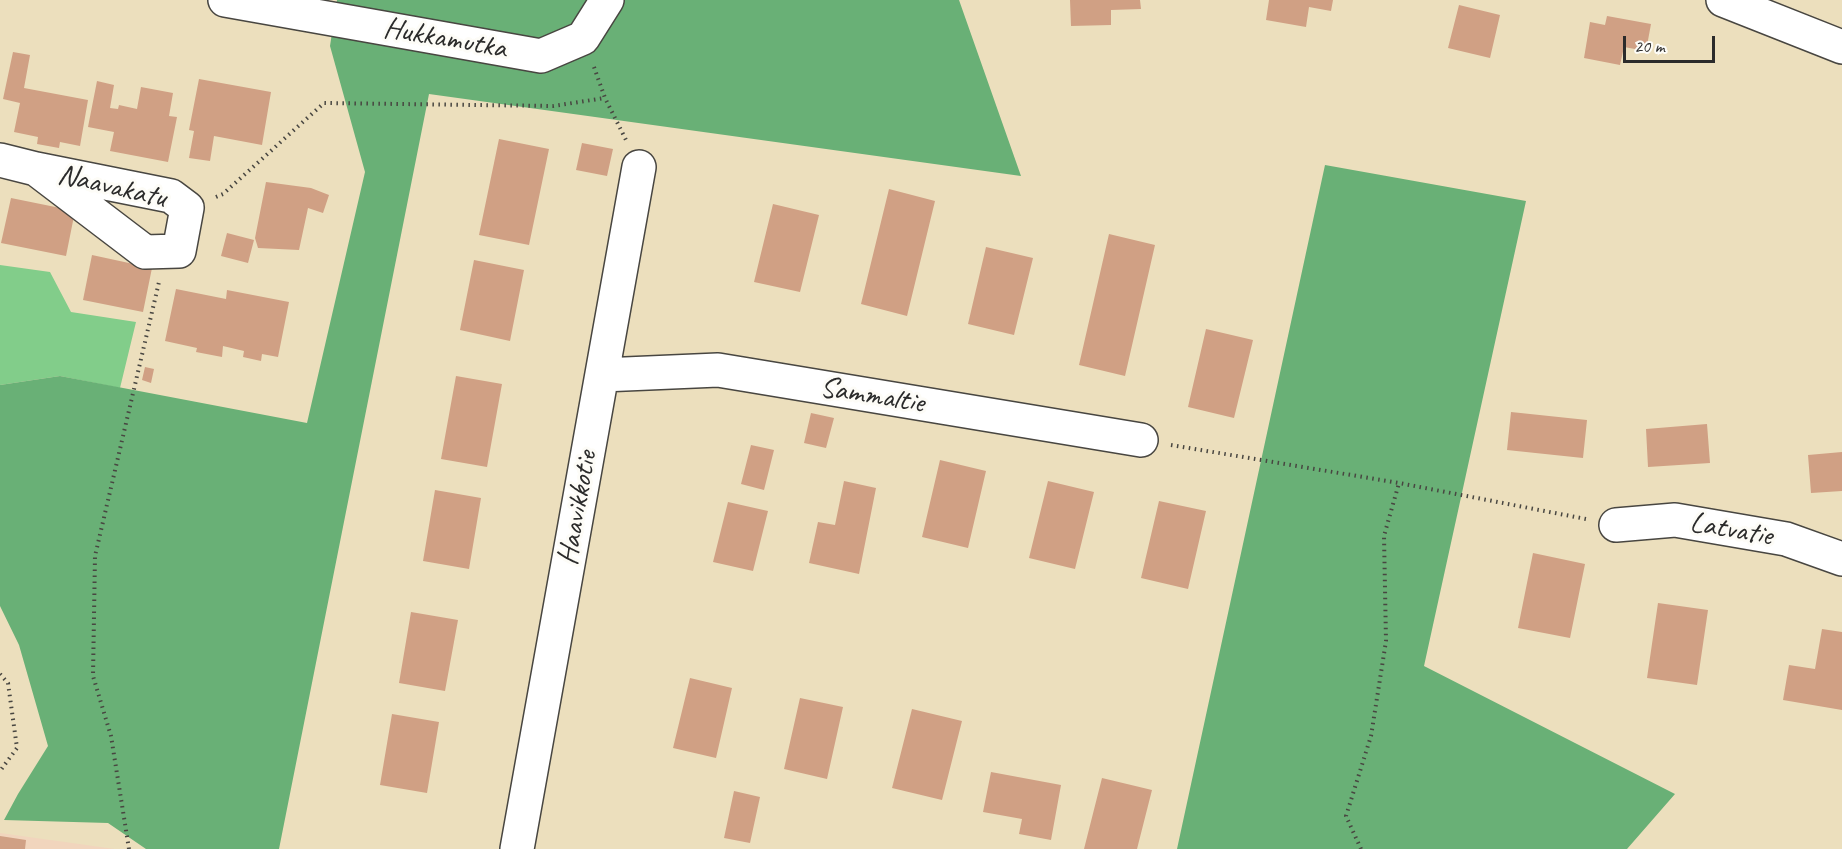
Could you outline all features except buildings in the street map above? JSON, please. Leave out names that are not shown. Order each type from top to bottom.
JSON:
[{"type":"street","name":"Hukkamutka","points":[[225,0],[541,56],[583,38]]},
{"type":"street","points":[[583,38],[607,0]]},
{"type":"street","points":[[1723,0],[1842,47]]},
{"type":"street","name":"Naavakatu","points":[[0,160],[171,196],[187,208],[179,251],[145,252],[36,169]]},
{"type":"street","name":"Haavikkotie","points":[[517,849],[639,167]]},
{"type":"street","name":"Sammaltie","points":[[602,375],[718,370],[1141,440]]},
{"type":"street","name":"Latvatie","points":[[1616,525],[1675,520],[1786,539],[1842,559]]},
{"type":"path","points":[[583,38],[605,98],[639,167]]},
{"type":"path","points":[[187,208],[223,194],[324,103],[553,106],[605,98]]},
{"type":"path","points":[[129,849],[111,736],[93,676],[95,556],[159,282],[179,251]]},
{"type":"path","points":[[1141,440],[1399,483],[1616,525]]},
{"type":"path","points":[[1361,849],[1346,816],[1373,724],[1386,641],[1384,536],[1399,483]]},
{"type":"path","points":[[0,674],[8,683],[17,748],[0,771]]},
{"type":"shaded area","points":[[0,833],[115,849],[0,849]]},
{"type":"green space","points":[[337,0],[959,0],[1021,176],[429,94],[279,849],[146,849],[108,823],[4,820],[48,746],[19,645],[0,606],[0,385],[60,376],[307,423],[365,172],[330,46]]},
{"type":"green space","points":[[1325,165],[1526,201],[1424,666],[1675,794],[1627,849],[1177,849]]},
{"type":"green space","points":[[0,265],[50,272],[71,312],[136,322],[120,388],[60,376],[0,385]]}]
